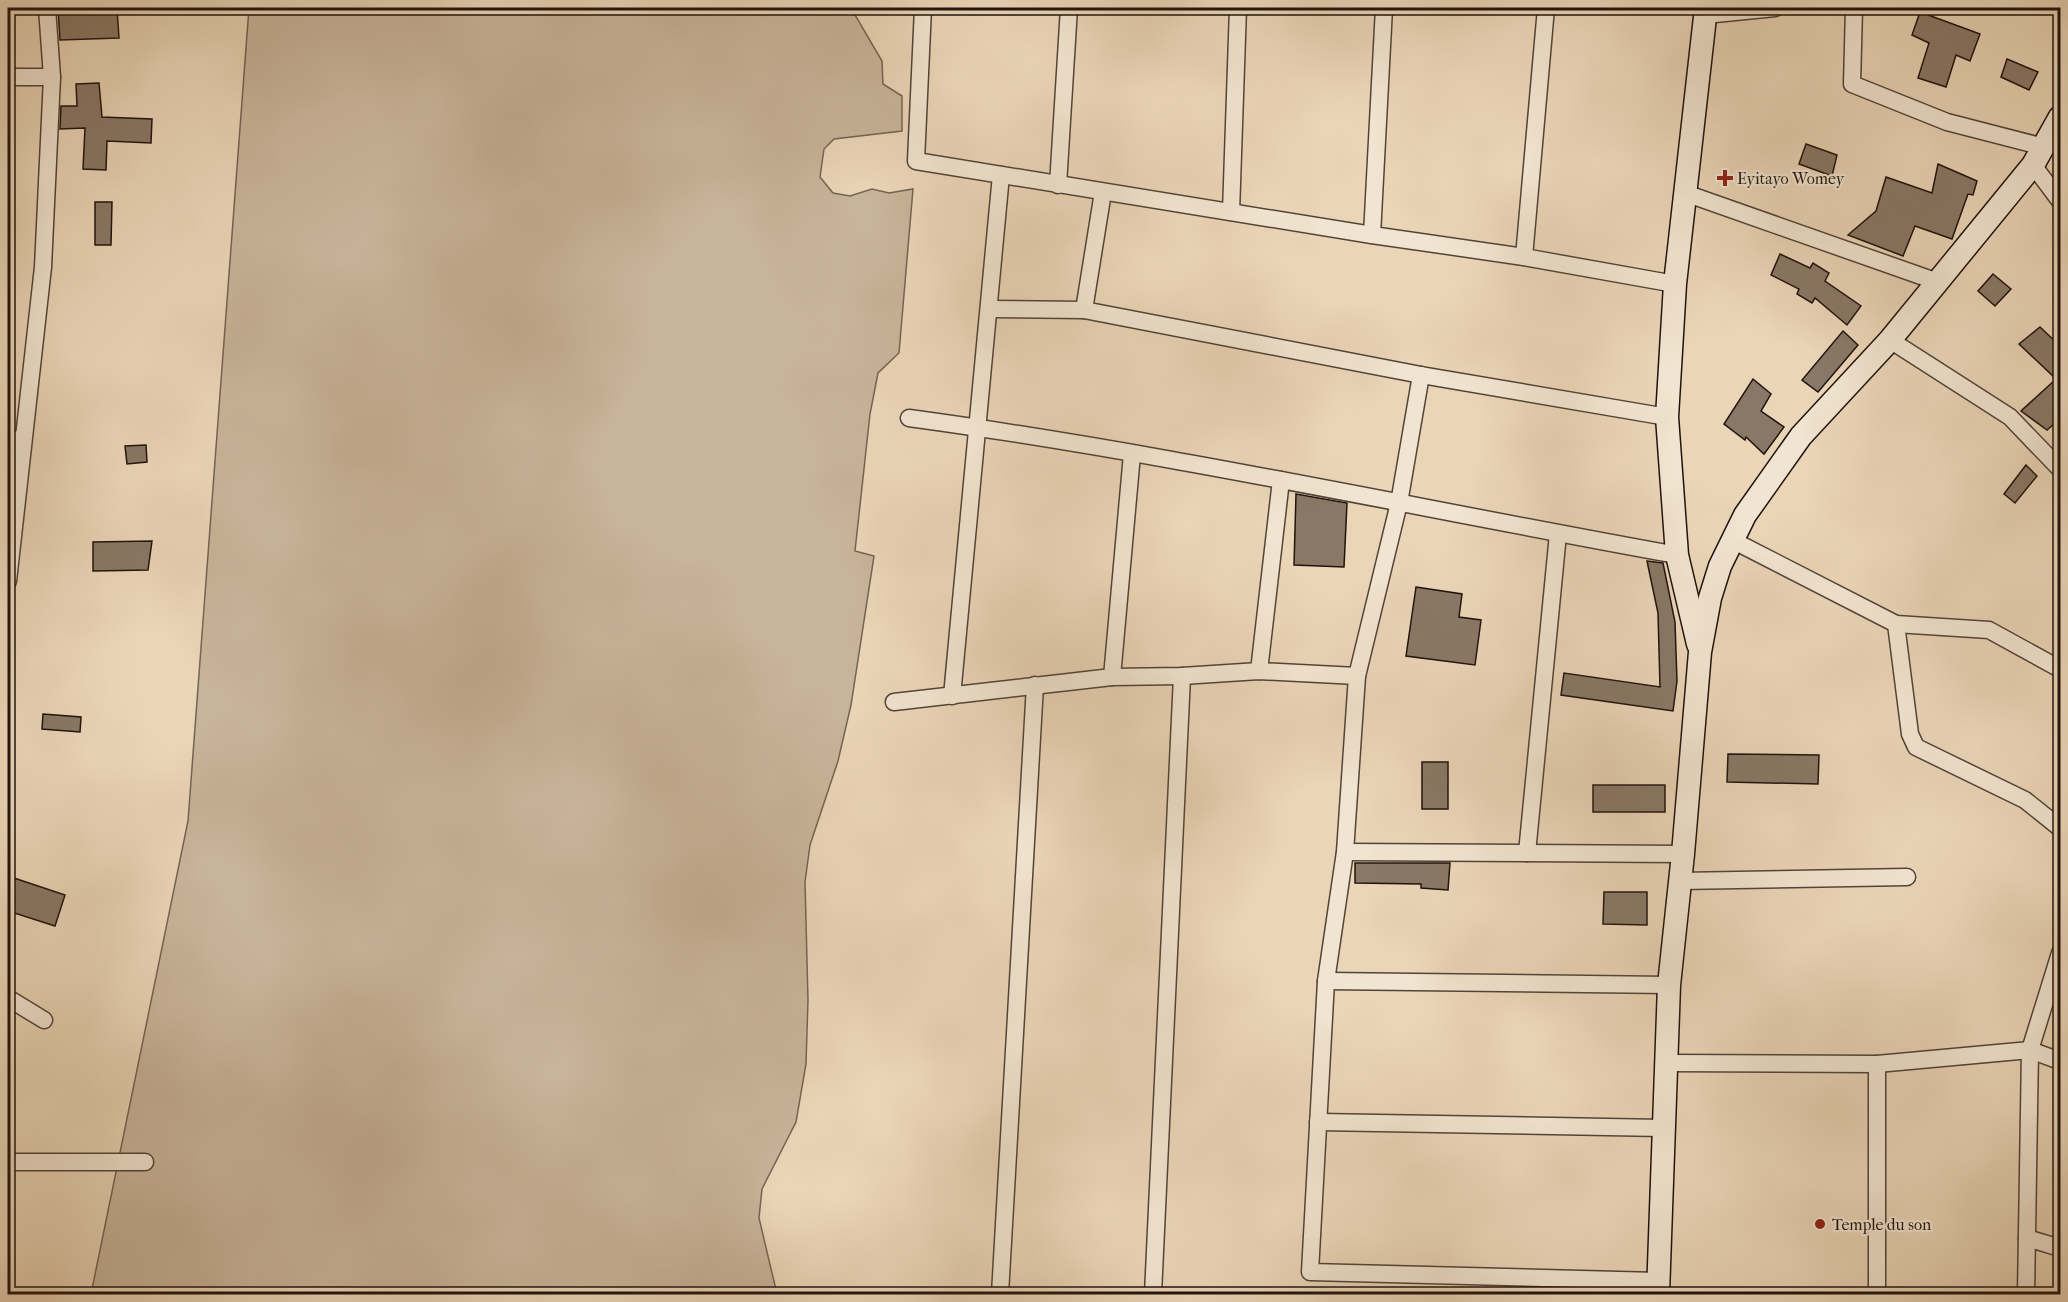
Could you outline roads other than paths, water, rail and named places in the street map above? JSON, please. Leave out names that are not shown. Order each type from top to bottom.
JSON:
[{"type":"main road","points":[[1700,652],[1677,555],[1667,417],[1675,285],[1705,11]]},
{"type":"main road","points":[[1658,1288],[1663,1128],[1668,1063],[1669,985],[1700,652],[1710,598],[1720,566],[1745,515],[1801,436],[1890,340],[1938,282],[2038,156],[2061,117]]},
{"type":"street","points":[[8,581],[15,440],[44,267],[52,77],[47,8]]},
{"type":"street","points":[[923,8],[916,161],[1372,235],[1524,257],[1675,285]]},
{"type":"street","points":[[1058,184],[1069,8]]},
{"type":"street","points":[[1231,212],[1238,8]]},
{"type":"street","points":[[1372,235],[1384,8]]},
{"type":"street","points":[[1524,257],[1546,8]]},
{"type":"street","points":[[1705,11],[1775,8]]},
{"type":"street","points":[[1854,8],[1852,84],[2038,156],[2061,201]]},
{"type":"street","points":[[8,77],[52,77]]},
{"type":"street","points":[[952,696],[1001,175]]},
{"type":"street","points":[[1084,310],[1103,192]]},
{"type":"street","points":[[1685,193],[1938,282]]},
{"type":"street","points":[[990,309],[1084,310],[1422,375],[1667,417]]},
{"type":"street","points":[[1890,340],[2010,417],[2061,469]]},
{"type":"street","points":[[1422,375],[1399,503],[1357,676],[1345,852],[1326,981],[1310,1272],[1658,1288]]},
{"type":"street","points":[[909,418],[1281,480],[1677,555]]},
{"type":"street","points":[[1112,677],[1132,454]]},
{"type":"street","points":[[1259,671],[1281,480]]},
{"type":"street","points":[[1527,853],[1558,534]]},
{"type":"street","points":[[1732,540],[1896,624],[1989,630],[2061,669]]},
{"type":"street","points":[[1896,624],[1910,734],[1916,747],[2025,800],[2061,828]]},
{"type":"street","points":[[894,702],[1112,677],[1182,676],[1259,671],[1357,676]]},
{"type":"street","points":[[1154,1294],[1182,676]]},
{"type":"street","points":[[1000,1294],[1035,685]]},
{"type":"street","points":[[1345,852],[1683,854]]},
{"type":"street","points":[[1680,881],[1907,877]]},
{"type":"street","points":[[2026,1294],[2030,1050],[2061,953]]},
{"type":"street","points":[[1326,981],[1669,985]]},
{"type":"street","points":[[8,998],[44,1020]]},
{"type":"street","points":[[1668,1063],[1877,1064],[2030,1050],[2061,1061]]},
{"type":"street","points":[[1877,1064],[1877,1294]]},
{"type":"street","points":[[1318,1122],[1663,1128]]},
{"type":"street","points":[[8,1161],[145,1162]]},
{"type":"street","points":[[2027,1238],[2061,1248]]},
{"type":"place","name":"Eyitayo Womey","points":[[1725,178]]},
{"type":"place","name":"Temple du son","points":[[1820,1224]]}]
